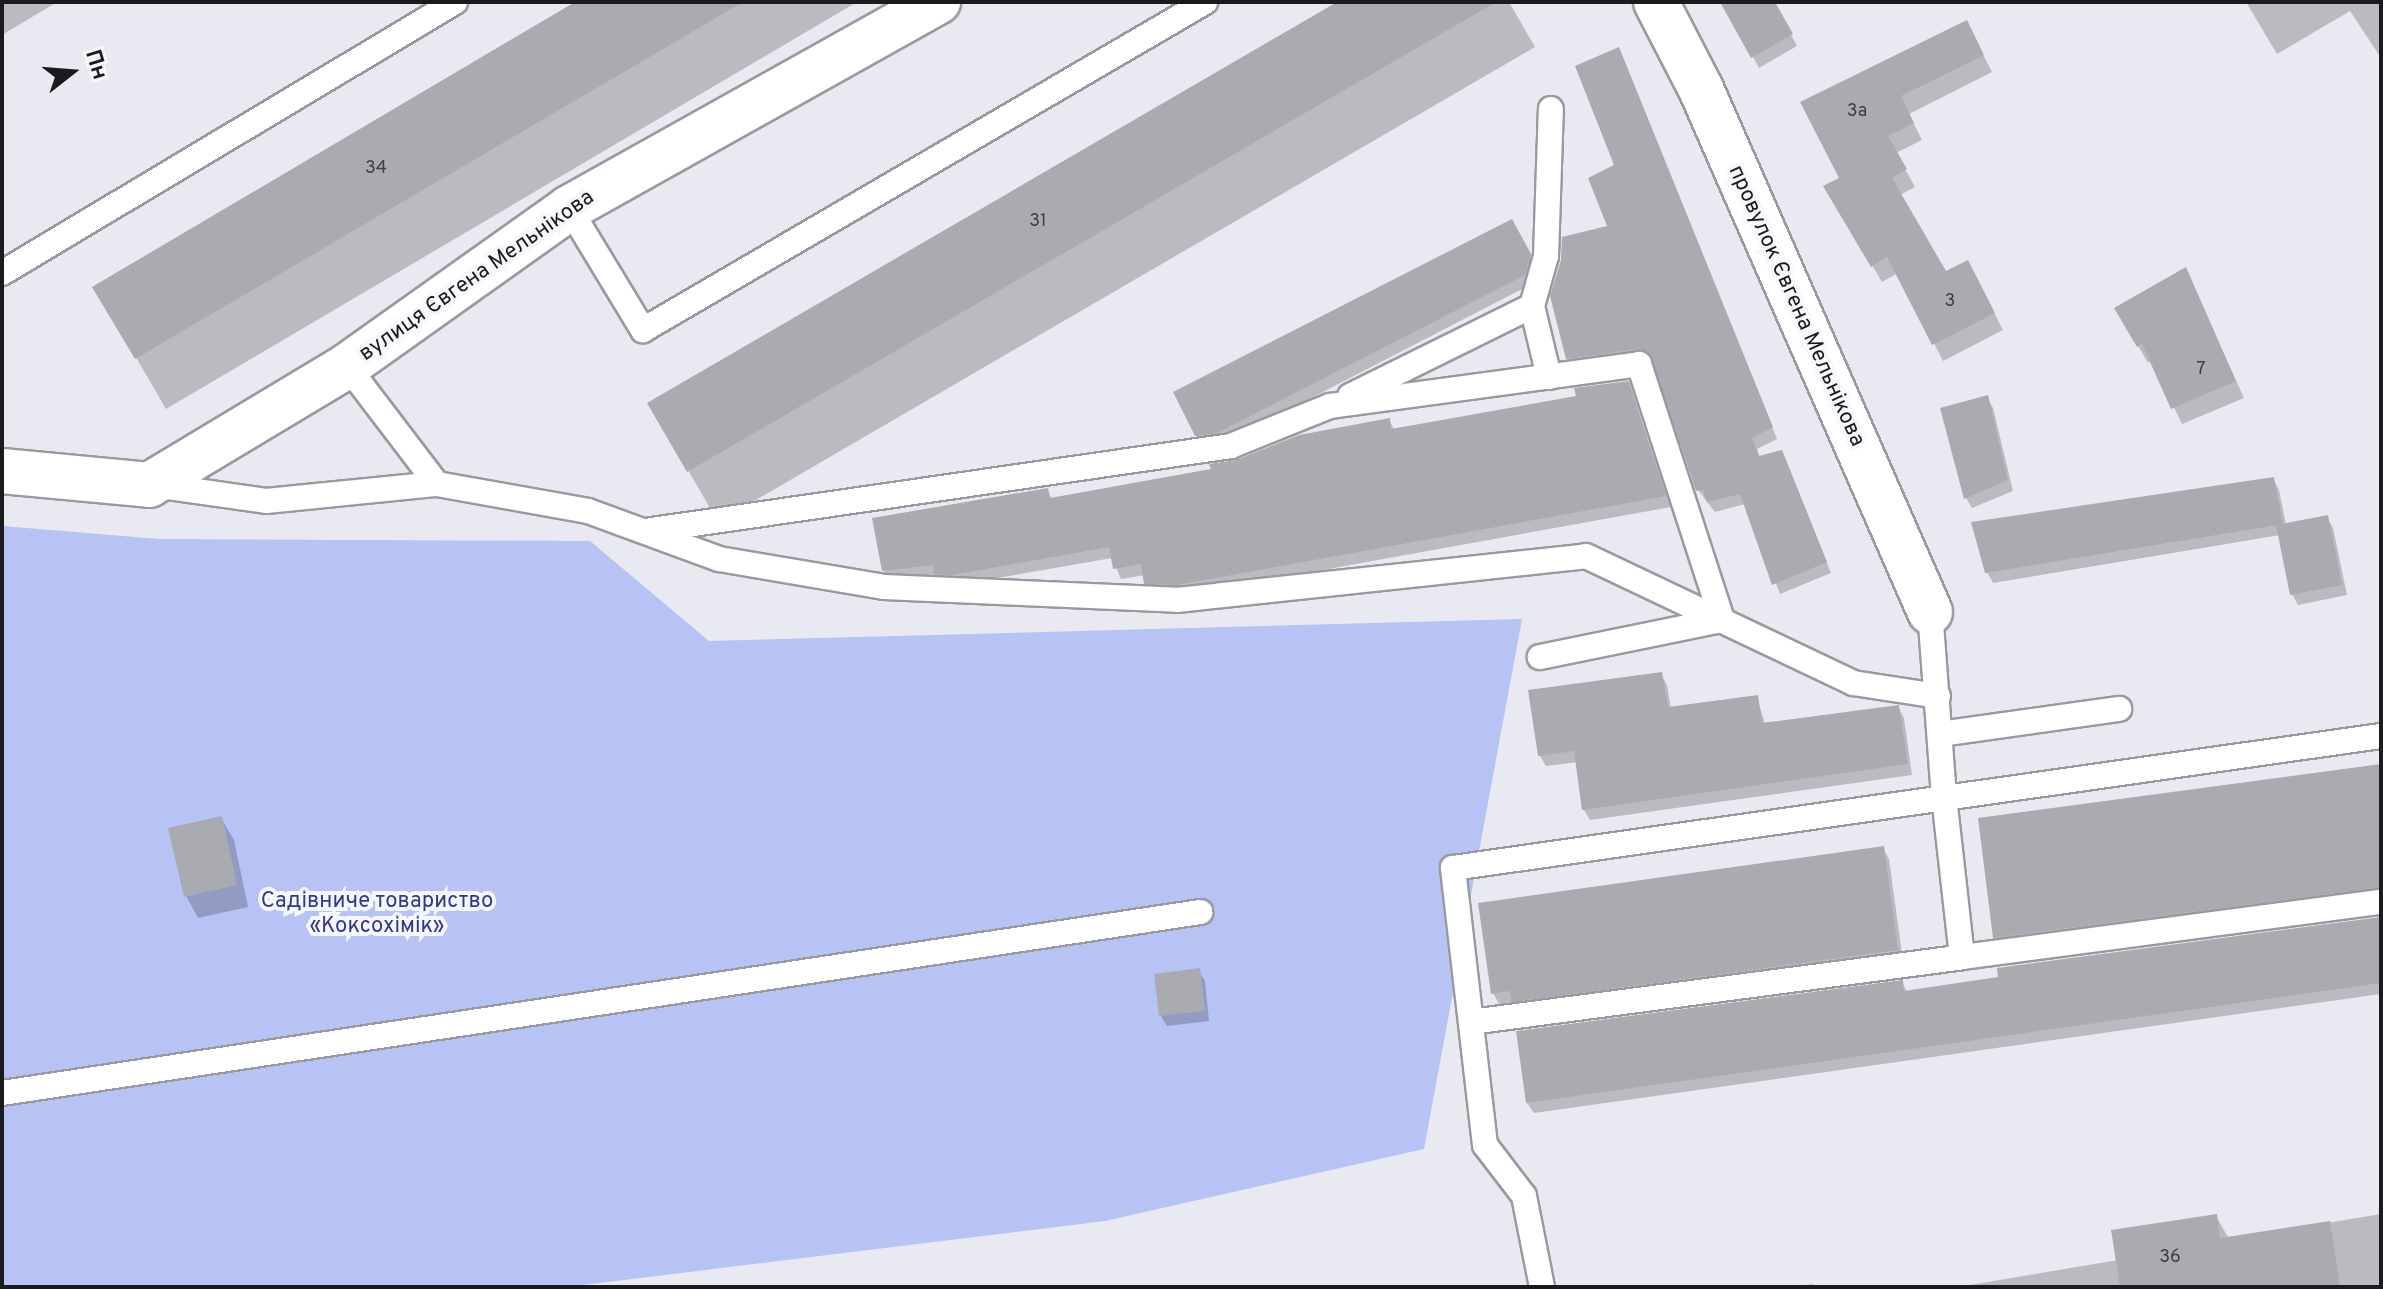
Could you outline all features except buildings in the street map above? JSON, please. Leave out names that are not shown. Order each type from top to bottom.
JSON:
[{"type":"street","name":"вулиця Євгена Мельнікова","points":[[149,485],[347,366],[569,208],[938,2]]},
{"type":"street","name":"провулок Євгена Мельнікова","points":[[1656,2],[1701,89],[1930,612]]},
{"type":"street","points":[[2,471],[149,485]]},
{"type":"lane","points":[[2,273],[455,2]]},
{"type":"lane","points":[[569,208],[643,330],[1205,2]]},
{"type":"lane","points":[[1549,377],[1532,306],[1546,256],[1551,109]]},
{"type":"lane","points":[[641,531],[1231,446],[1330,406],[1532,306]]},
{"type":"lane","points":[[1330,406],[1639,364],[1722,620]]},
{"type":"lane","points":[[347,366],[437,484]]},
{"type":"lane","points":[[149,485],[266,501],[437,484],[588,511],[719,559],[884,587],[1177,600],[1586,556],[1853,683],[1938,696]]},
{"type":"lane","points":[[1930,612],[1944,797],[1962,957]]},
{"type":"lane","points":[[1540,657],[1722,620]]},
{"type":"lane","points":[[1940,734],[2119,709]]},
{"type":"lane","points":[[1542,1287],[1524,1196],[1485,1145],[1453,868],[2381,736]]},
{"type":"lane","points":[[1471,1022],[2381,902]]},
{"type":"lane","points":[[2,1093],[1200,912]]},
{"type":"green space","name":"Садівниче товариство «Коксохімік»","points":[[2,526],[159,539],[590,541],[709,641],[1522,619],[1424,1149],[1105,1221],[567,1287],[2,1287]]}]
